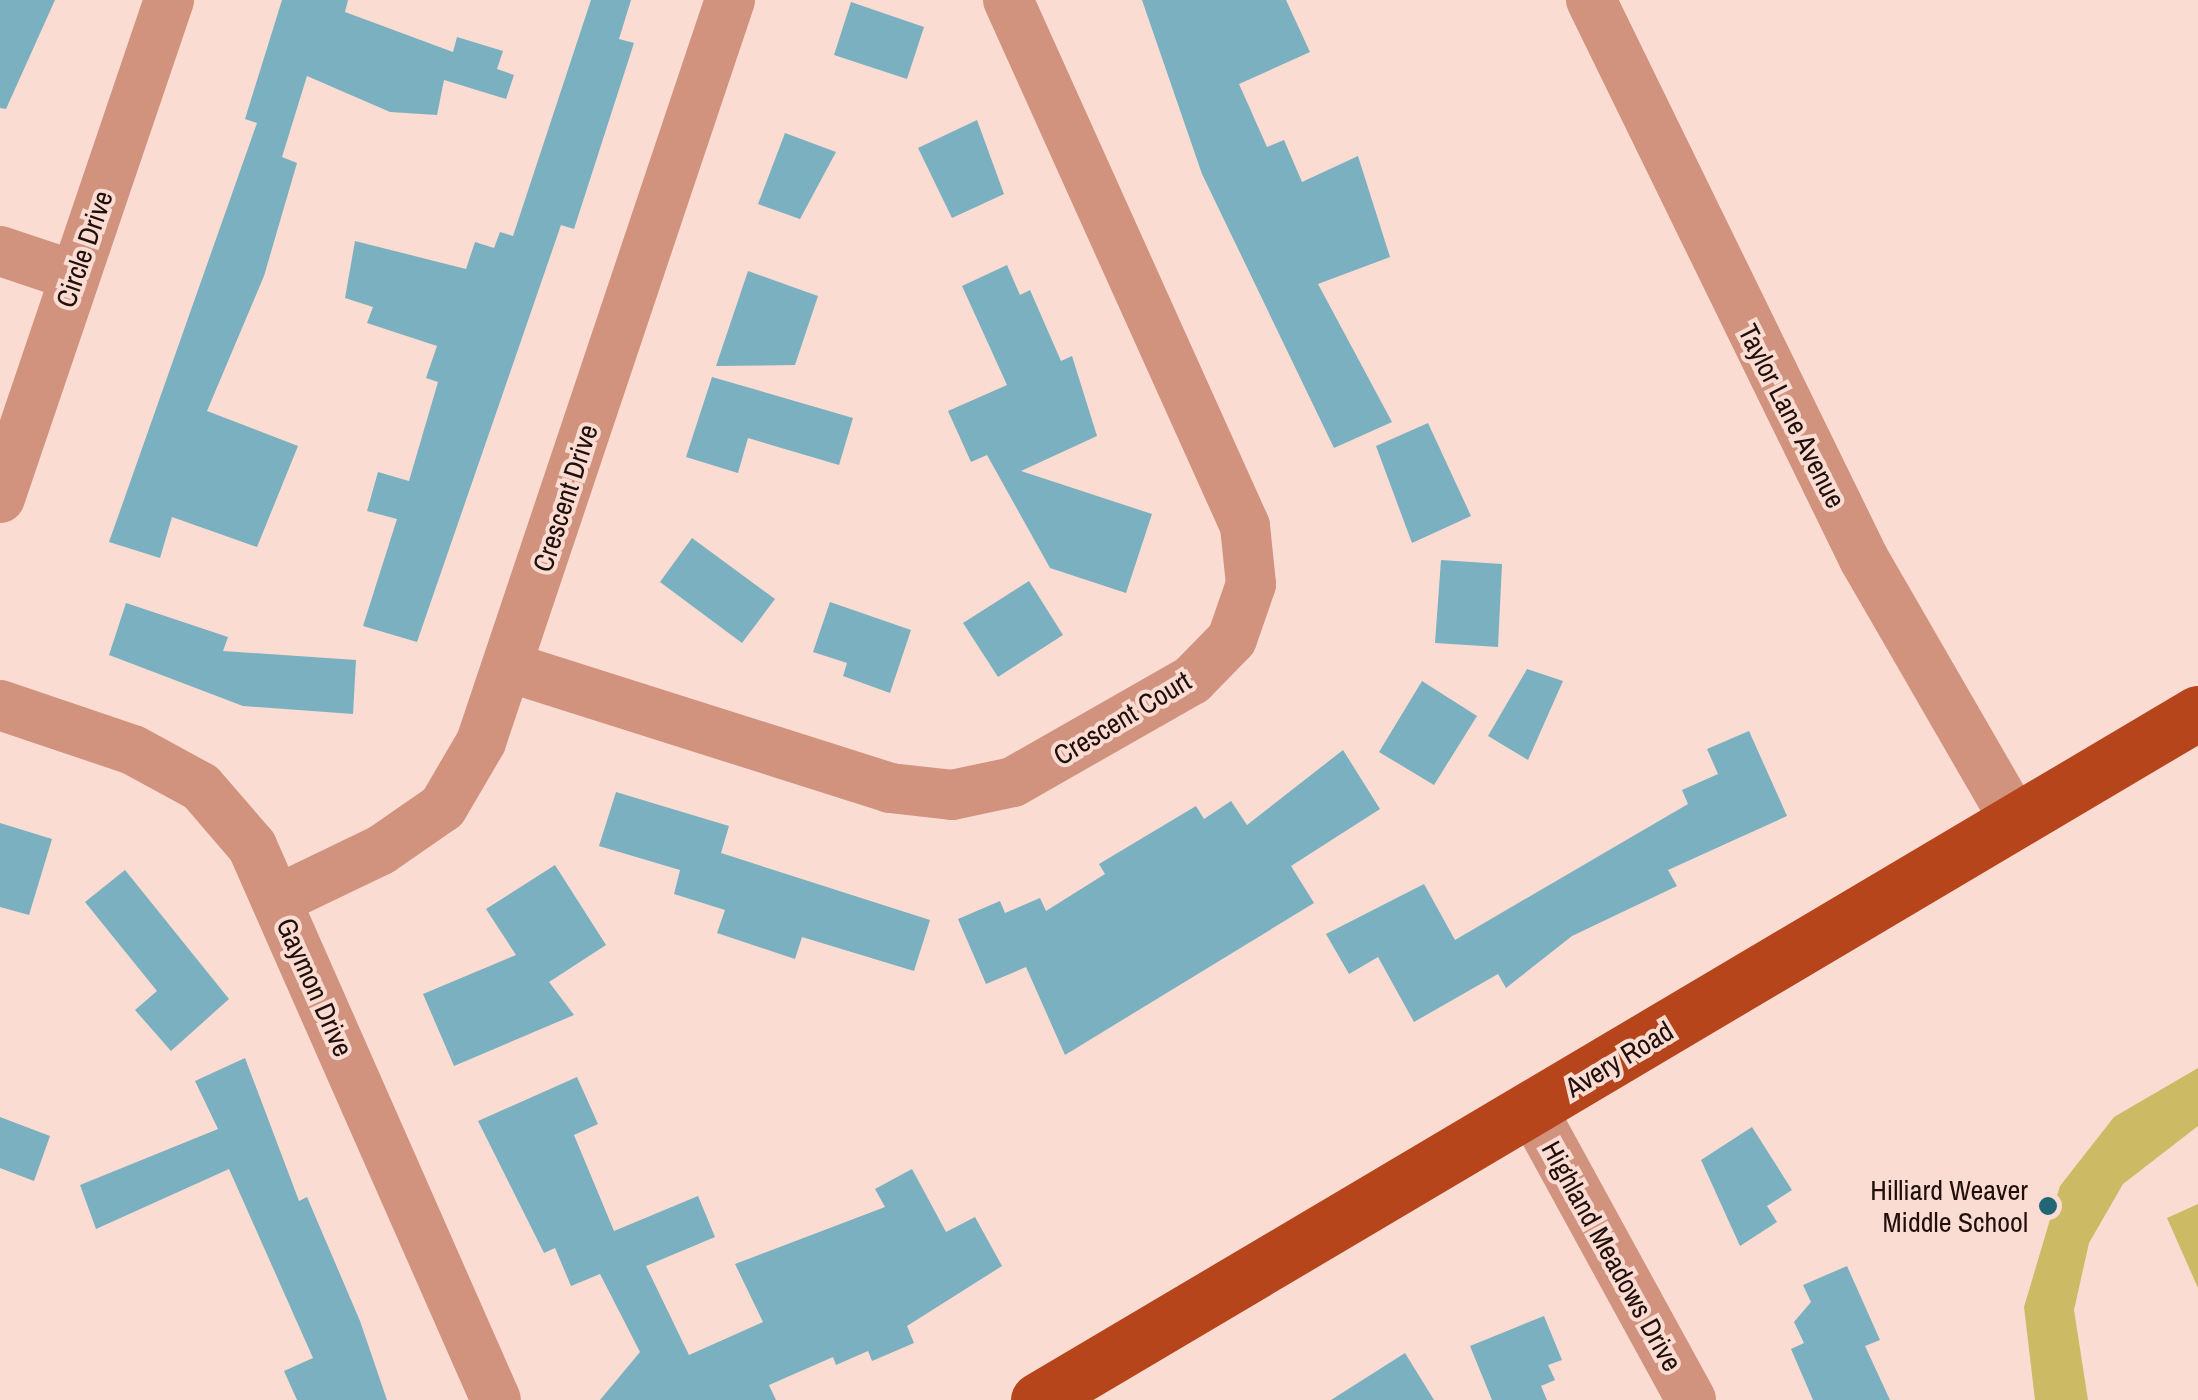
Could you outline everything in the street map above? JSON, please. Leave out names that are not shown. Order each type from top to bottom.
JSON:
[{"type":"main road","name":"Avery Road","points":[[1038,1400],[1533,1111],[2198,713]]},
{"type":"street","name":"Circle Drive","points":[[0,498],[169,0]]},
{"type":"street","name":"Crescent Drive","points":[[276,900],[380,850],[443,807],[510,667],[730,0]]},
{"type":"street","name":"Crescent Court","points":[[510,667],[890,788],[952,795],[1013,782],[1192,680],[1232,638],[1251,584],[1245,526],[1008,0]]},
{"type":"street","name":"Taylor Lane Avenue","points":[[1591,0],[1864,559],[2014,821]]},
{"type":"street","points":[[0,251],[75,276]]},
{"type":"street","name":"Gaymon Drive","points":[[0,705],[134,750],[202,787],[252,846],[496,1400]]},
{"type":"street","name":"Highland Meadows Drive","points":[[1533,1111],[1692,1400]]},
{"type":"shaded area","points":[[2198,1068],[2198,1126],[2123,1184],[2089,1243],[2074,1310],[2088,1400],[2035,1400],[2024,1307],[2060,1186],[2114,1117]]},
{"type":"shaded area","points":[[2198,1204],[2198,1288],[2167,1218]]},
{"type":"building","points":[[0,0],[55,0],[6,109],[0,108]]},
{"type":"building","points":[[282,0],[348,0],[345,12],[453,52],[457,37],[503,51],[497,69],[514,75],[506,99],[444,80],[437,115],[390,112],[307,76],[282,157],[297,163],[264,276],[207,411],[298,446],[257,547],[172,517],[160,558],[109,542],[257,123],[245,119]]},
{"type":"building","points":[[591,0],[631,0],[619,39],[634,43],[574,229],[561,225],[417,642],[363,626],[397,519],[367,511],[378,472],[409,481],[438,382],[426,378],[437,346],[367,323],[373,307],[345,298],[355,241],[466,269],[475,242],[494,248],[500,232],[513,236]]},
{"type":"building","points":[[1142,0],[1286,0],[1310,52],[1239,84],[1267,147],[1284,140],[1302,182],[1358,156],[1390,257],[1318,284],[1392,422],[1334,448],[1202,174]]},
{"type":"building","points":[[851,2],[924,27],[907,79],[834,55]]},
{"type":"building","points":[[977,120],[1004,194],[952,218],[918,148]]},
{"type":"building","points":[[785,133],[836,152],[800,219],[758,204]]},
{"type":"building","points":[[1007,265],[1020,295],[1030,290],[1061,361],[1072,356],[1097,436],[1021,471],[1152,514],[1126,593],[1050,568],[987,455],[971,462],[948,411],[1007,385],[962,286]]},
{"type":"building","points":[[748,271],[818,296],[795,365],[716,366]]},
{"type":"building","points":[[712,377],[853,418],[839,465],[748,438],[738,473],[686,457]]},
{"type":"building","points":[[1428,423],[1471,516],[1412,543],[1376,446]]},
{"type":"building","points":[[692,538],[775,599],[742,643],[660,582]]},
{"type":"building","points":[[1441,560],[1502,564],[1498,647],[1435,643]]},
{"type":"building","points":[[1029,581],[1063,635],[998,677],[963,623]]},
{"type":"building","points":[[830,602],[911,630],[890,693],[843,676],[847,663],[813,652]]},
{"type":"building","points":[[126,603],[228,637],[223,651],[356,660],[353,714],[243,706],[109,655]]},
{"type":"building","points":[[1527,669],[1563,681],[1528,760],[1488,736]]},
{"type":"building","points":[[1422,681],[1477,716],[1434,785],[1379,752]]},
{"type":"building","points":[[1749,731],[1787,816],[1668,870],[1677,886],[1572,936],[1506,988],[1498,974],[1414,1022],[1378,957],[1349,974],[1326,934],[1424,884],[1455,940],[1688,804],[1682,790],[1718,774],[1707,749]]},
{"type":"building","points":[[1343,750],[1380,809],[1291,866],[1314,903],[1065,1055],[1026,967],[986,984],[958,919],[1000,901],[1005,913],[1040,898],[1046,911],[1105,874],[1099,864],[1196,806],[1204,819],[1231,801],[1247,825]]},
{"type":"building","points":[[616,792],[729,826],[721,853],[930,920],[914,971],[802,937],[795,959],[717,933],[725,910],[674,894],[680,870],[599,846]]},
{"type":"building","points":[[0,823],[52,839],[29,915],[0,907]]},
{"type":"building","points":[[555,865],[606,945],[549,982],[574,1015],[454,1066],[423,994],[516,955],[486,909]]},
{"type":"building","points":[[125,870],[229,999],[171,1051],[135,1010],[157,991],[85,902]]},
{"type":"building","points":[[245,1058],[299,1201],[307,1197],[360,1321],[387,1400],[297,1400],[284,1371],[313,1358],[229,1169],[96,1229],[80,1185],[218,1129],[195,1081]]},
{"type":"building","points":[[577,1077],[598,1124],[574,1135],[614,1231],[698,1196],[715,1237],[646,1266],[689,1355],[763,1322],[735,1264],[885,1207],[875,1189],[912,1169],[946,1232],[975,1217],[1002,1266],[907,1326],[914,1343],[872,1361],[868,1351],[836,1365],[833,1357],[769,1385],[776,1400],[600,1400],[640,1352],[600,1274],[571,1286],[555,1248],[544,1253],[478,1121]]},
{"type":"building","points":[[0,1117],[50,1136],[34,1181],[0,1168]]},
{"type":"building","points":[[1752,1127],[1792,1190],[1767,1206],[1777,1222],[1740,1246],[1701,1160]]},
{"type":"building","points":[[1847,1266],[1880,1340],[1865,1346],[1890,1400],[1813,1400],[1791,1349],[1804,1343],[1794,1322],[1811,1302],[1803,1285]]},
{"type":"building","points":[[1544,1316],[1562,1360],[1548,1365],[1555,1380],[1541,1386],[1547,1400],[1492,1400],[1470,1346]]},
{"type":"building","points":[[1405,1353],[1434,1400],[1331,1400]]},
{"type":"place","name":"Hilliard Weaver Middle School","points":[[2048,1206]]}]
